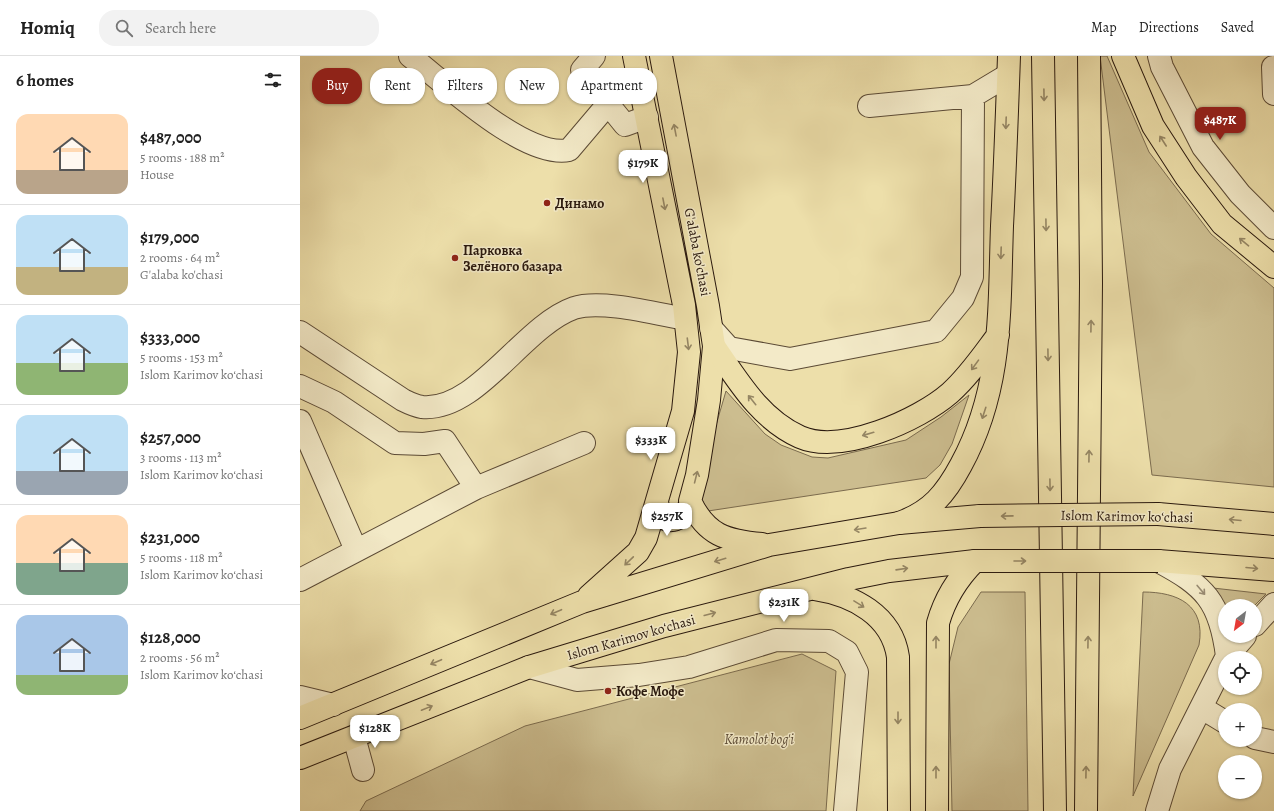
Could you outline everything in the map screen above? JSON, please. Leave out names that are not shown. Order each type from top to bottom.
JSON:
[{"type":"main road","name":"G'alaba ko'chasi","points":[[582,602],[638,552],[646,538],[683,411],[689,352],[684,312],[634,56]]},
{"type":"main road","name":"G'alaba ko'chasi","points":[[661,56],[713,337]]},
{"type":"main road","points":[[1043,56],[1055,811]]},
{"type":"main road","points":[[1086,811],[1091,283],[1089,56]]},
{"type":"main road","points":[[1123,56],[1153,126],[1186,177],[1222,224],[1274,267]]},
{"type":"main road","points":[[300,718],[333,706],[582,602],[769,545],[899,523],[923,512],[949,487],[972,445],[979,429],[992,382],[998,334],[1008,65]]},
{"type":"main road","points":[[713,337],[758,407],[780,425],[801,437],[827,442],[858,437],[887,428],[928,408],[948,394],[966,378],[998,334]]},
{"type":"main road","points":[[713,337],[709,400],[697,475],[690,501],[691,505],[697,516],[708,528],[722,536],[739,542],[769,545]]},
{"type":"main road","points":[[657,501],[658,512],[662,517],[671,521],[678,520],[682,517],[691,505]]},
{"type":"main road","name":"Islom Karimov koʻchasi","points":[[899,523],[980,516],[1158,514],[1274,524]]},
{"type":"main road","points":[[936,811],[938,623],[949,594],[961,576],[978,561]]},
{"type":"main road","name":"Islom Karimov koʻchasi","points":[[300,758],[529,667],[664,626],[809,588],[889,571],[978,561],[1158,561],[1274,570]]},
{"type":"main road","points":[[809,588],[836,593],[860,604],[886,625],[894,641],[898,657],[899,811]]},
{"type":"street","points":[[410,56],[502,128],[534,145],[550,150],[561,152],[569,150],[608,104],[625,125],[647,117]]},
{"type":"street","points":[[584,68],[594,56]]},
{"type":"street","points":[[1159,56],[1162,67],[1203,147],[1240,194],[1274,228]]},
{"type":"street","points":[[1269,64],[1274,94]]},
{"type":"street","points":[[869,106],[973,96],[1008,65]]},
{"type":"street","points":[[713,337],[729,348],[790,358],[936,332],[963,298],[972,277],[973,96]]},
{"type":"street","points":[[300,332],[403,400],[421,407],[429,407],[445,404],[468,393],[547,323],[575,308],[606,306],[684,312]]},
{"type":"street","points":[[300,386],[334,402],[395,443],[424,444],[445,441],[476,488]]},
{"type":"street","points":[[300,421],[356,550]]},
{"type":"street","points":[[300,580],[476,488],[584,443]]},
{"type":"street","points":[[1158,561],[1182,574],[1202,590],[1218,615],[1222,627],[1225,651]]},
{"type":"street","points":[[1262,617],[1274,604]]},
{"type":"street","points":[[529,667],[577,680],[639,675],[689,667],[776,640],[829,641],[847,652],[857,672],[845,811]]},
{"type":"street","points":[[1232,651],[1239,643]]},
{"type":"street","points":[[1157,811],[1170,769],[1218,675]]},
{"type":"street","points":[[300,697],[333,706]]},
{"type":"street","points":[[1202,708],[1218,718]]},
{"type":"street","points":[[354,737],[363,770]]},
{"type":"street","points":[[1262,739],[1274,742]]},
{"type":"green space","points":[[1100,56],[1107,56],[1149,152],[1211,234],[1274,288],[1274,487],[1152,475]]},
{"type":"green space","points":[[726,391],[765,434],[781,445],[812,457],[828,458],[906,440],[941,417],[969,395],[952,444],[940,465],[926,478],[708,511],[697,490]]},
{"type":"green space","points":[[1213,588],[1266,594],[1261,599],[1220,599]]},
{"type":"green space","points":[[981,592],[1025,592],[1028,811],[952,811],[949,664],[958,627]]},
{"type":"green space","points":[[1143,592],[1168,595],[1178,598],[1187,604],[1194,611],[1198,620],[1200,631],[1199,645],[1133,796]]},
{"type":"green space","name":"Kamolot bog'i","points":[[802,654],[836,671],[826,811],[360,811],[366,801],[525,726]]},
{"type":"place","name":"Динамо","points":[[547,203]]},
{"type":"place","name":"Парковка Зелёного базара","points":[[455,258]]},
{"type":"place","name":"Кофе Мофе","points":[[608,691]]}]
